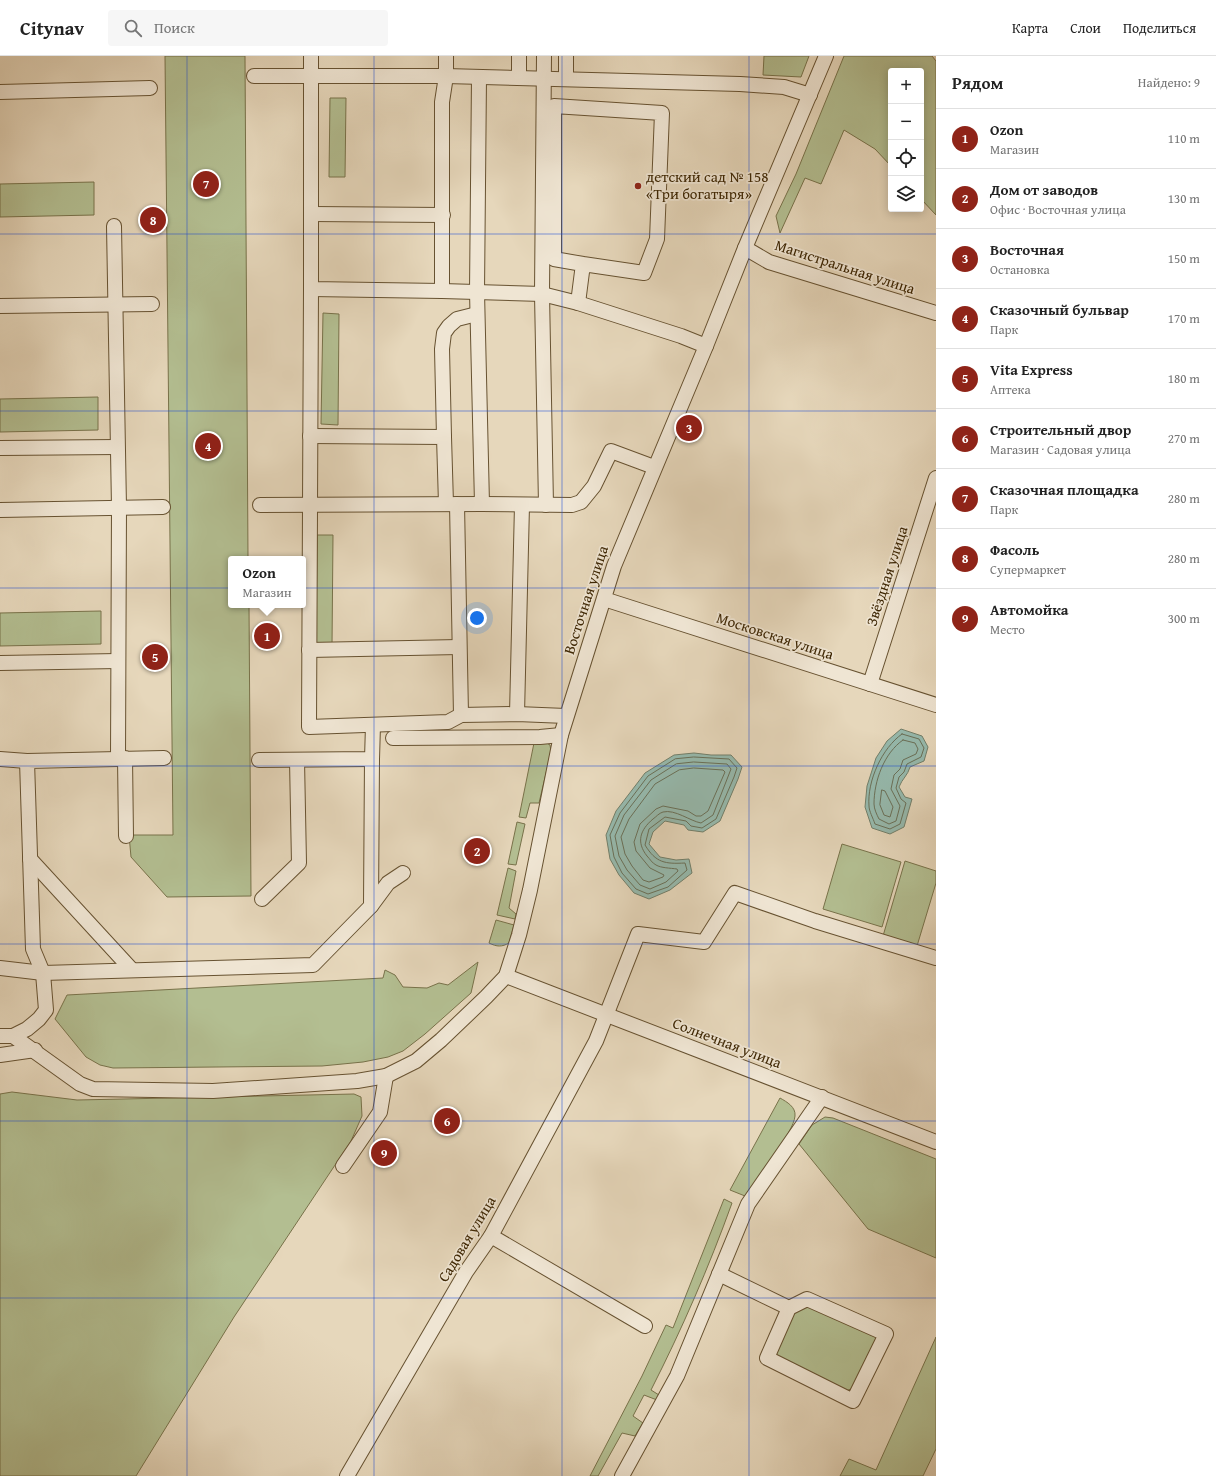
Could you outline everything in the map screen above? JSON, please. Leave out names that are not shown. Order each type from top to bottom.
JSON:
[{"type":"street","points":[[311,56],[309,727],[448,722],[461,715],[517,714],[566,716]]},
{"type":"street","points":[[442,291],[442,102],[446,76],[446,56]]},
{"type":"street","points":[[519,56],[519,78]]},
{"type":"street","points":[[544,56],[554,79],[554,106],[554,259],[644,273],[657,239],[662,113],[554,106]]},
{"type":"street","points":[[546,506],[542,294],[554,79],[566,56]]},
{"type":"street","name":"Восточная улица","points":[[506,976],[519,935],[530,890],[566,716],[614,566],[826,56]]},
{"type":"street","points":[[254,76],[446,76],[740,84],[784,87],[810,95]]},
{"type":"street","points":[[479,78],[477,314],[482,504]]},
{"type":"street","points":[[0,92],[150,88]]},
{"type":"street","points":[[311,214],[443,215]]},
{"type":"street","points":[[114,226],[119,507],[118,661],[126,836]]},
{"type":"street","name":"Магистральная улица","points":[[745,248],[769,262],[936,313]]},
{"type":"street","points":[[578,303],[583,264]]},
{"type":"street","points":[[311,288],[542,294],[578,303],[681,336],[706,346]]},
{"type":"street","points":[[0,306],[152,304]]},
{"type":"street","points":[[461,715],[459,647],[451,504],[444,437],[442,349],[444,333],[449,326],[457,319],[477,314]]},
{"type":"street","points":[[310,436],[444,437]]},
{"type":"street","points":[[0,448],[117,447]]},
{"type":"street","points":[[260,505],[572,505],[581,502],[594,486],[611,451],[654,467]]},
{"type":"street","name":"Звёздная улица","points":[[870,684],[936,478]]},
{"type":"street","points":[[517,714],[522,505]]},
{"type":"street","points":[[0,510],[163,507]]},
{"type":"street","name":"Московская улица","points":[[604,599],[936,705]]},
{"type":"street","points":[[309,650],[459,647]]},
{"type":"street","points":[[0,663],[118,661]]},
{"type":"street","points":[[371,906],[373,725]]},
{"type":"street","points":[[393,738],[540,737],[561,735]]},
{"type":"street","points":[[0,747],[4,759],[27,761],[164,758]]},
{"type":"street","points":[[259,760],[372,759]]},
{"type":"street","points":[[262,899],[299,863],[297,760]]},
{"type":"street","points":[[6,1036],[27,1029],[39,1019],[46,1010],[43,973],[33,949],[27,761]]},
{"type":"street","points":[[30,859],[132,970]]},
{"type":"street","points":[[0,968],[43,973],[313,965],[371,906],[388,884],[403,873]]},
{"type":"street","name":"Садовая улица","points":[[347,1476],[466,1272],[491,1236],[596,1041],[638,934],[704,942],[735,893],[815,921],[936,958]]},
{"type":"street","points":[[6,1036],[35,1050],[80,1084],[93,1089],[213,1091],[357,1081],[386,1076],[416,1061],[486,997],[506,976]]},
{"type":"street","name":"Солнечная улица","points":[[506,976],[936,1142]]},
{"type":"street","points":[[0,1055],[35,1050]]},
{"type":"street","points":[[343,1166],[380,1112],[386,1076]]},
{"type":"street","points":[[622,1476],[677,1376],[748,1204],[822,1098]]},
{"type":"street","points":[[491,1236],[645,1326]]},
{"type":"street","points":[[719,1274],[789,1308]]},
{"type":"street","points":[[807,1299],[886,1334],[853,1401],[767,1358],[789,1308],[807,1299]]},
{"type":"green space","points":[[165,56],[245,56],[248,556],[228,556],[228,608],[249,608],[251,896],[167,897],[131,857],[129,835],[173,835]]},
{"type":"green space","points":[[764,56],[809,56],[801,77],[763,75]]},
{"type":"green space","points":[[844,56],[932,56],[936,61],[936,215],[924,202],[924,68],[888,68],[888,163],[875,149],[844,130],[821,184],[805,178],[780,233],[776,216],[796,174]]},
{"type":"green space","points":[[330,98],[346,98],[345,177],[329,177]]},
{"type":"green space","points":[[94,182],[94,215],[0,217],[0,184]]},
{"type":"green space","points":[[323,313],[339,314],[338,425],[321,424]]},
{"type":"green space","points":[[98,397],[98,430],[0,432],[0,399]]},
{"type":"green space","points":[[317,535],[333,535],[332,646],[316,646]]},
{"type":"green space","points":[[101,611],[101,644],[0,646],[0,613]]},
{"type":"green space","points":[[545,742],[550,745],[551,752],[539,803],[530,803],[526,818],[519,817],[534,743]]},
{"type":"green space","points":[[517,822],[525,824],[516,865],[508,864]]},
{"type":"green space","points":[[842,844],[901,862],[882,927],[823,909]]},
{"type":"green space","points":[[905,861],[936,871],[936,883],[917,946],[883,936]]},
{"type":"green space","points":[[508,868],[516,871],[509,908],[516,914],[515,919],[497,915]]},
{"type":"green space","points":[[496,920],[514,925],[509,943],[497,946],[489,943]]},
{"type":"green space","points":[[478,962],[471,993],[425,1034],[403,1051],[388,1057],[363,1062],[322,1066],[113,1068],[100,1065],[86,1057],[55,1019],[67,995],[383,978],[385,970],[395,975],[403,987],[427,988],[439,983],[448,985]]},
{"type":"green space","points":[[12,1092],[77,1100],[354,1094],[361,1097],[362,1116],[351,1141],[234,1317],[136,1476],[0,1476],[0,1094]]},
{"type":"green space","points":[[780,1098],[790,1105],[795,1113],[793,1123],[788,1133],[774,1156],[745,1196],[730,1190]]},
{"type":"green space","points":[[825,1117],[833,1118],[936,1159],[936,1258],[868,1229],[799,1144],[812,1125]]},
{"type":"green space","points":[[724,1199],[732,1203],[714,1251],[674,1344],[651,1390],[659,1395],[657,1400],[644,1395],[633,1416],[643,1423],[635,1436],[622,1433],[598,1476],[590,1476],[642,1376],[666,1325],[673,1328]]},
{"type":"green space","points":[[810,1305],[873,1333],[879,1342],[856,1387],[846,1391],[777,1358],[775,1353],[794,1309]]},
{"type":"green space","points":[[936,1337],[936,1449],[923,1476],[840,1476],[849,1459],[876,1470]]},
{"type":"water","points":[[901,729],[922,736],[928,747],[924,761],[910,767],[899,787],[905,797],[912,799],[904,827],[890,834],[872,828],[865,807],[867,786],[876,758],[887,741]]},
{"type":"water","points":[[694,753],[731,755],[742,767],[720,821],[703,832],[688,830],[684,825],[665,821],[653,832],[649,844],[660,857],[676,860],[689,859],[692,873],[670,890],[649,899],[634,893],[619,875],[610,859],[606,835],[616,811],[645,773],[674,755]]},
{"type":"place","name":"Сказочная площадка","points":[[206,184]]},
{"type":"place","name":"детский сад № 158 «Три богатыря»","points":[[638,186]]},
{"type":"place","name":"Фасоль","points":[[153,220]]},
{"type":"place","name":"Восточная","points":[[689,428]]},
{"type":"place","name":"Сказочный бульвар","points":[[208,446]]},
{"type":"place","name":"Ozon","points":[[267,636]]},
{"type":"place","name":"Vita Express","points":[[155,657]]},
{"type":"place","name":"Дом от заводов","points":[[477,851]]},
{"type":"place","name":"Строительный двор","points":[[447,1121]]},
{"type":"place","name":"Автомойка","points":[[384,1153]]}]
